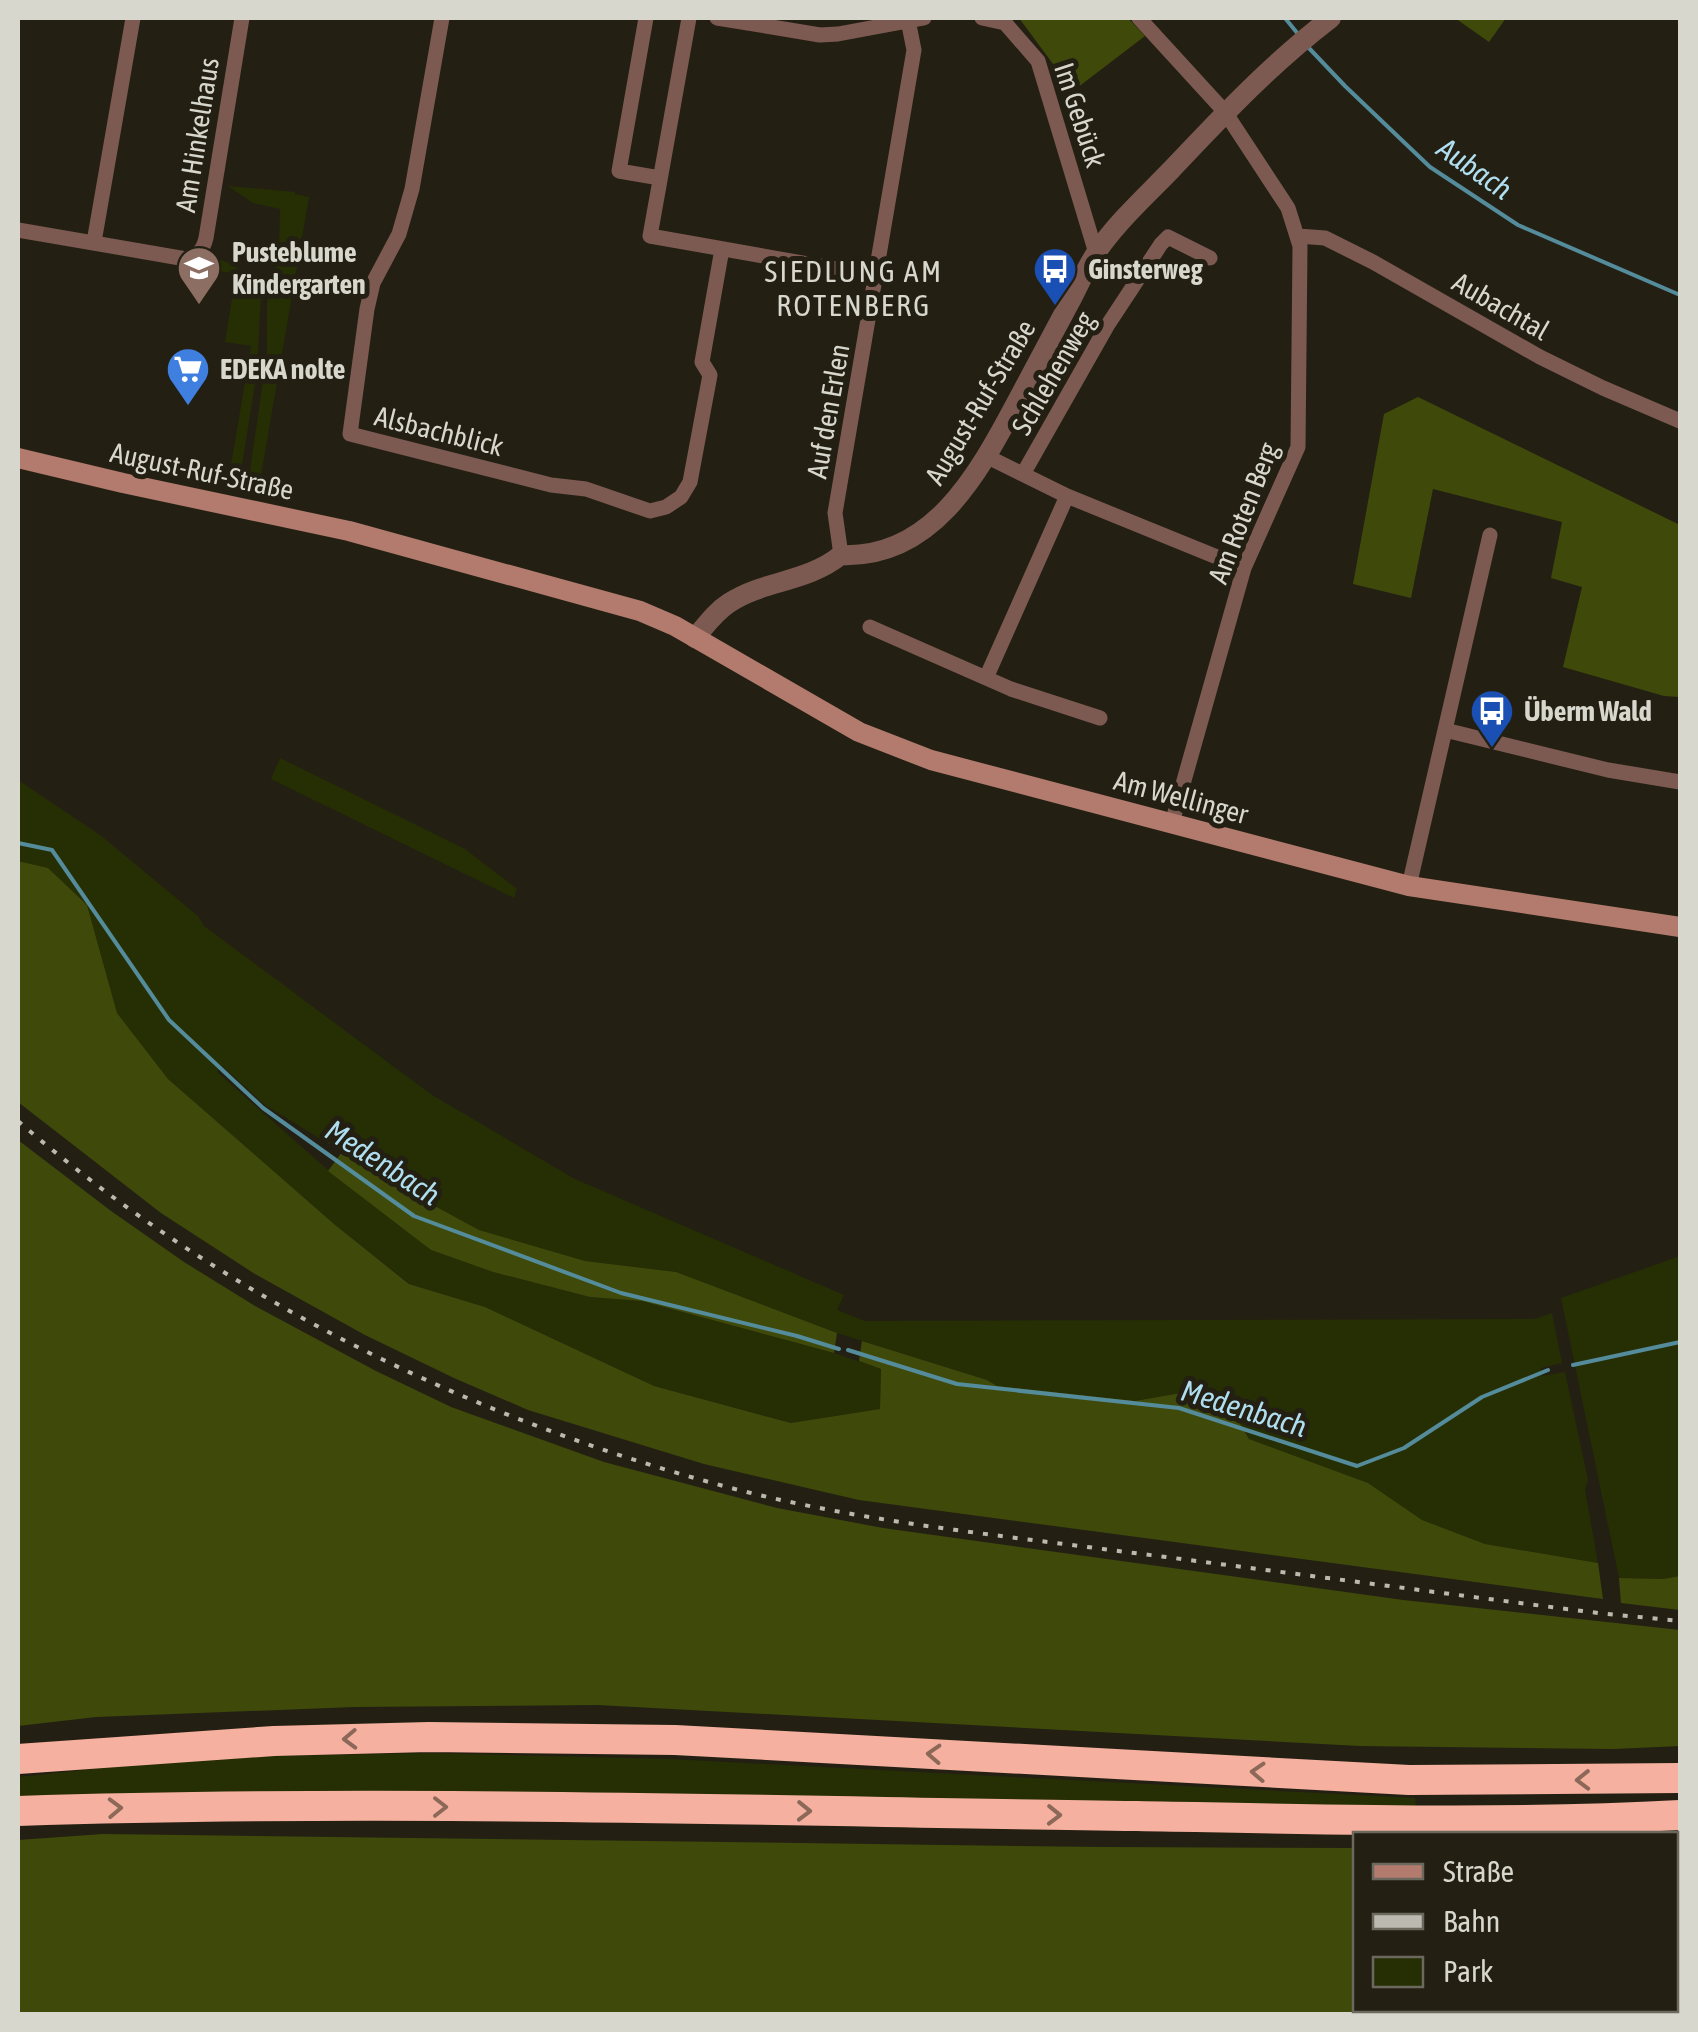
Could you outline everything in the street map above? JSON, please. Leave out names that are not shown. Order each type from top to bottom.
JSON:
[{"type":"highway","points":[[18,1759],[274,1741],[449,1737],[675,1740],[1410,1780],[1680,1778]]},
{"type":"highway","points":[[18,1811],[355,1807],[1527,1821],[1680,1815]]},
{"type":"main road","name":"August-Ruf-Straße","points":[[18,458],[349,531],[640,611],[695,638]]},
{"type":"main road","name":"Am Wellinger","points":[[695,638],[859,732],[931,760],[1408,886],[1680,928]]},
{"type":"street","points":[[94,242],[133,18]]},
{"type":"street","name":"Am Hinkelhaus","points":[[18,230],[186,259],[200,253],[206,238],[242,18]]},
{"type":"street","name":"Alsbachblick","points":[[442,18],[412,190],[399,234],[374,283],[367,309],[350,434],[551,484],[586,488],[650,511],[666,507],[681,497],[690,482],[710,375],[702,362],[722,249]]},
{"type":"street","points":[[646,18],[618,171],[660,178]]},
{"type":"street","points":[[688,18],[650,236],[876,276]]},
{"type":"street","points":[[718,18],[820,35],[916,19]]},
{"type":"street","name":"Im Gebück","points":[[982,18],[1005,23],[1038,61],[1096,253]]},
{"type":"street","name":"Am Roten Berg","points":[[1139,18],[1225,112],[1288,208],[1300,246],[1298,448],[1244,568],[1172,823]]},
{"type":"street","name":"August-Ruf-Straße","points":[[695,638],[716,613],[739,597],[812,573],[841,555],[884,551],[907,541],[953,503],[986,456],[1096,253],[1258,79],[1331,18]]},
{"type":"street","name":"Auf den Erlen","points":[[841,555],[836,512],[916,19]]},
{"type":"street","name":"Aubachtal","points":[[1298,236],[1325,238],[1540,357],[1680,421]]},
{"type":"street","name":"Schlehenweg","points":[[1023,474],[1107,326],[1161,244],[1168,237],[1210,258]]},
{"type":"street","points":[[986,456],[1066,496],[1244,568]]},
{"type":"street","points":[[986,678],[1066,496]]},
{"type":"street","points":[[1408,886],[1490,535]]},
{"type":"street","points":[[870,627],[1011,689],[1100,718]]},
{"type":"street","points":[[1444,730],[1608,770],[1680,782]]},
{"type":"green space","points":[[1019,18],[1128,18],[1145,36],[1073,91]]},
{"type":"green space","points":[[1455,18],[1506,18],[1489,42]]},
{"type":"green space","points":[[228,186],[295,192],[309,197],[259,487],[248,484],[267,353],[267,302],[279,253],[280,209],[253,203]]},
{"type":"green space","points":[[215,258],[242,271],[261,295],[257,371],[239,484],[228,483],[251,346],[225,342],[236,274],[198,267]]},
{"type":"green space","points":[[1418,397],[1680,525],[1680,697],[1664,696],[1563,667],[1582,587],[1551,578],[1562,522],[1433,489],[1411,598],[1353,584],[1384,414]]},
{"type":"green space","points":[[280,758],[465,849],[517,889],[514,898],[271,779]]},
{"type":"green space","points":[[18,780],[100,835],[198,916],[204,926],[432,1095],[575,1179],[844,1295],[837,1310],[865,1321],[1534,1319],[1552,1313],[1562,1363],[1541,1368],[1542,1376],[1565,1372],[1588,1480],[1585,1489],[1598,1563],[1485,1544],[1422,1520],[1368,1483],[1249,1439],[1230,1406],[1198,1390],[1135,1401],[997,1386],[837,1333],[676,1272],[585,1261],[479,1230],[422,1199],[362,1138],[342,1152],[265,1105],[221,1065],[217,1072],[328,1170],[431,1250],[493,1272],[590,1297],[642,1301],[881,1369],[880,1409],[792,1423],[654,1386],[485,1307],[410,1284],[334,1224],[168,1079],[117,1013],[87,905],[48,868],[18,861]]},
{"type":"green space","points":[[18,861],[48,868],[87,905],[117,1013],[168,1079],[409,1284],[485,1307],[654,1386],[791,1423],[880,1409],[881,1369],[859,1361],[862,1341],[997,1386],[1135,1401],[1198,1390],[1230,1406],[1249,1439],[1368,1483],[1422,1520],[1485,1544],[1598,1563],[1603,1599],[859,1500],[704,1464],[528,1410],[454,1378],[365,1335],[255,1274],[161,1213],[18,1102]]},
{"type":"green space","points":[[361,1138],[422,1199],[479,1230],[585,1261],[676,1272],[837,1333],[834,1353],[642,1301],[590,1297],[493,1272],[431,1250],[328,1171],[342,1152]]},
{"type":"green space","points":[[18,1140],[111,1211],[255,1306],[451,1407],[604,1462],[777,1508],[883,1528],[1403,1600],[1680,1630],[1680,1746],[1360,1746],[598,1705],[354,1707],[96,1717],[18,1726]]},
{"type":"green space","points":[[1680,1256],[1680,1576],[1619,1578],[1561,1298]]},
{"type":"green space","points":[[1680,1576],[1680,1610],[1621,1603],[1619,1578]]},
{"type":"green space","points":[[430,1753],[669,1759],[1415,1798],[1416,1808],[18,1801],[18,1777],[274,1756]]},
{"type":"green space","points":[[103,1834],[1353,1848],[1353,2012],[1625,2014],[18,2014],[18,1840]]},
{"type":"waterway","name":"Aubach","points":[[1285,18],[1298,34]]},
{"type":"waterway","name":"Aubach","points":[[1307,46],[1430,167],[1518,225],[1680,295]]},
{"type":"waterway","name":"Medenbach","points":[[18,843],[52,850],[169,1020],[263,1108],[414,1216],[621,1293],[839,1349]]},
{"type":"waterway","name":"Medenbach","points":[[1573,1365],[1680,1342]]},
{"type":"waterway","name":"Medenbach","points":[[848,1350],[957,1384],[1179,1408],[1357,1466],[1404,1448],[1482,1397],[1548,1370]]},
{"type":"railway","points":[[18,1121],[179,1244],[355,1346],[542,1428],[638,1461],[780,1500],[918,1525],[1680,1621]]},
{"type":"place","name":"Pusteblume Kindergarten","points":[[199,306]]},
{"type":"place","name":"Ginsterweg","points":[[1055,307]]},
{"type":"place","name":"EDEKA nolte","points":[[188,407]]},
{"type":"place","name":"Überm Wald","points":[[1492,749]]},
{"type":"district","name":"SIEDLUNG AM ROTENBERG","points":[[854,288]]}]
